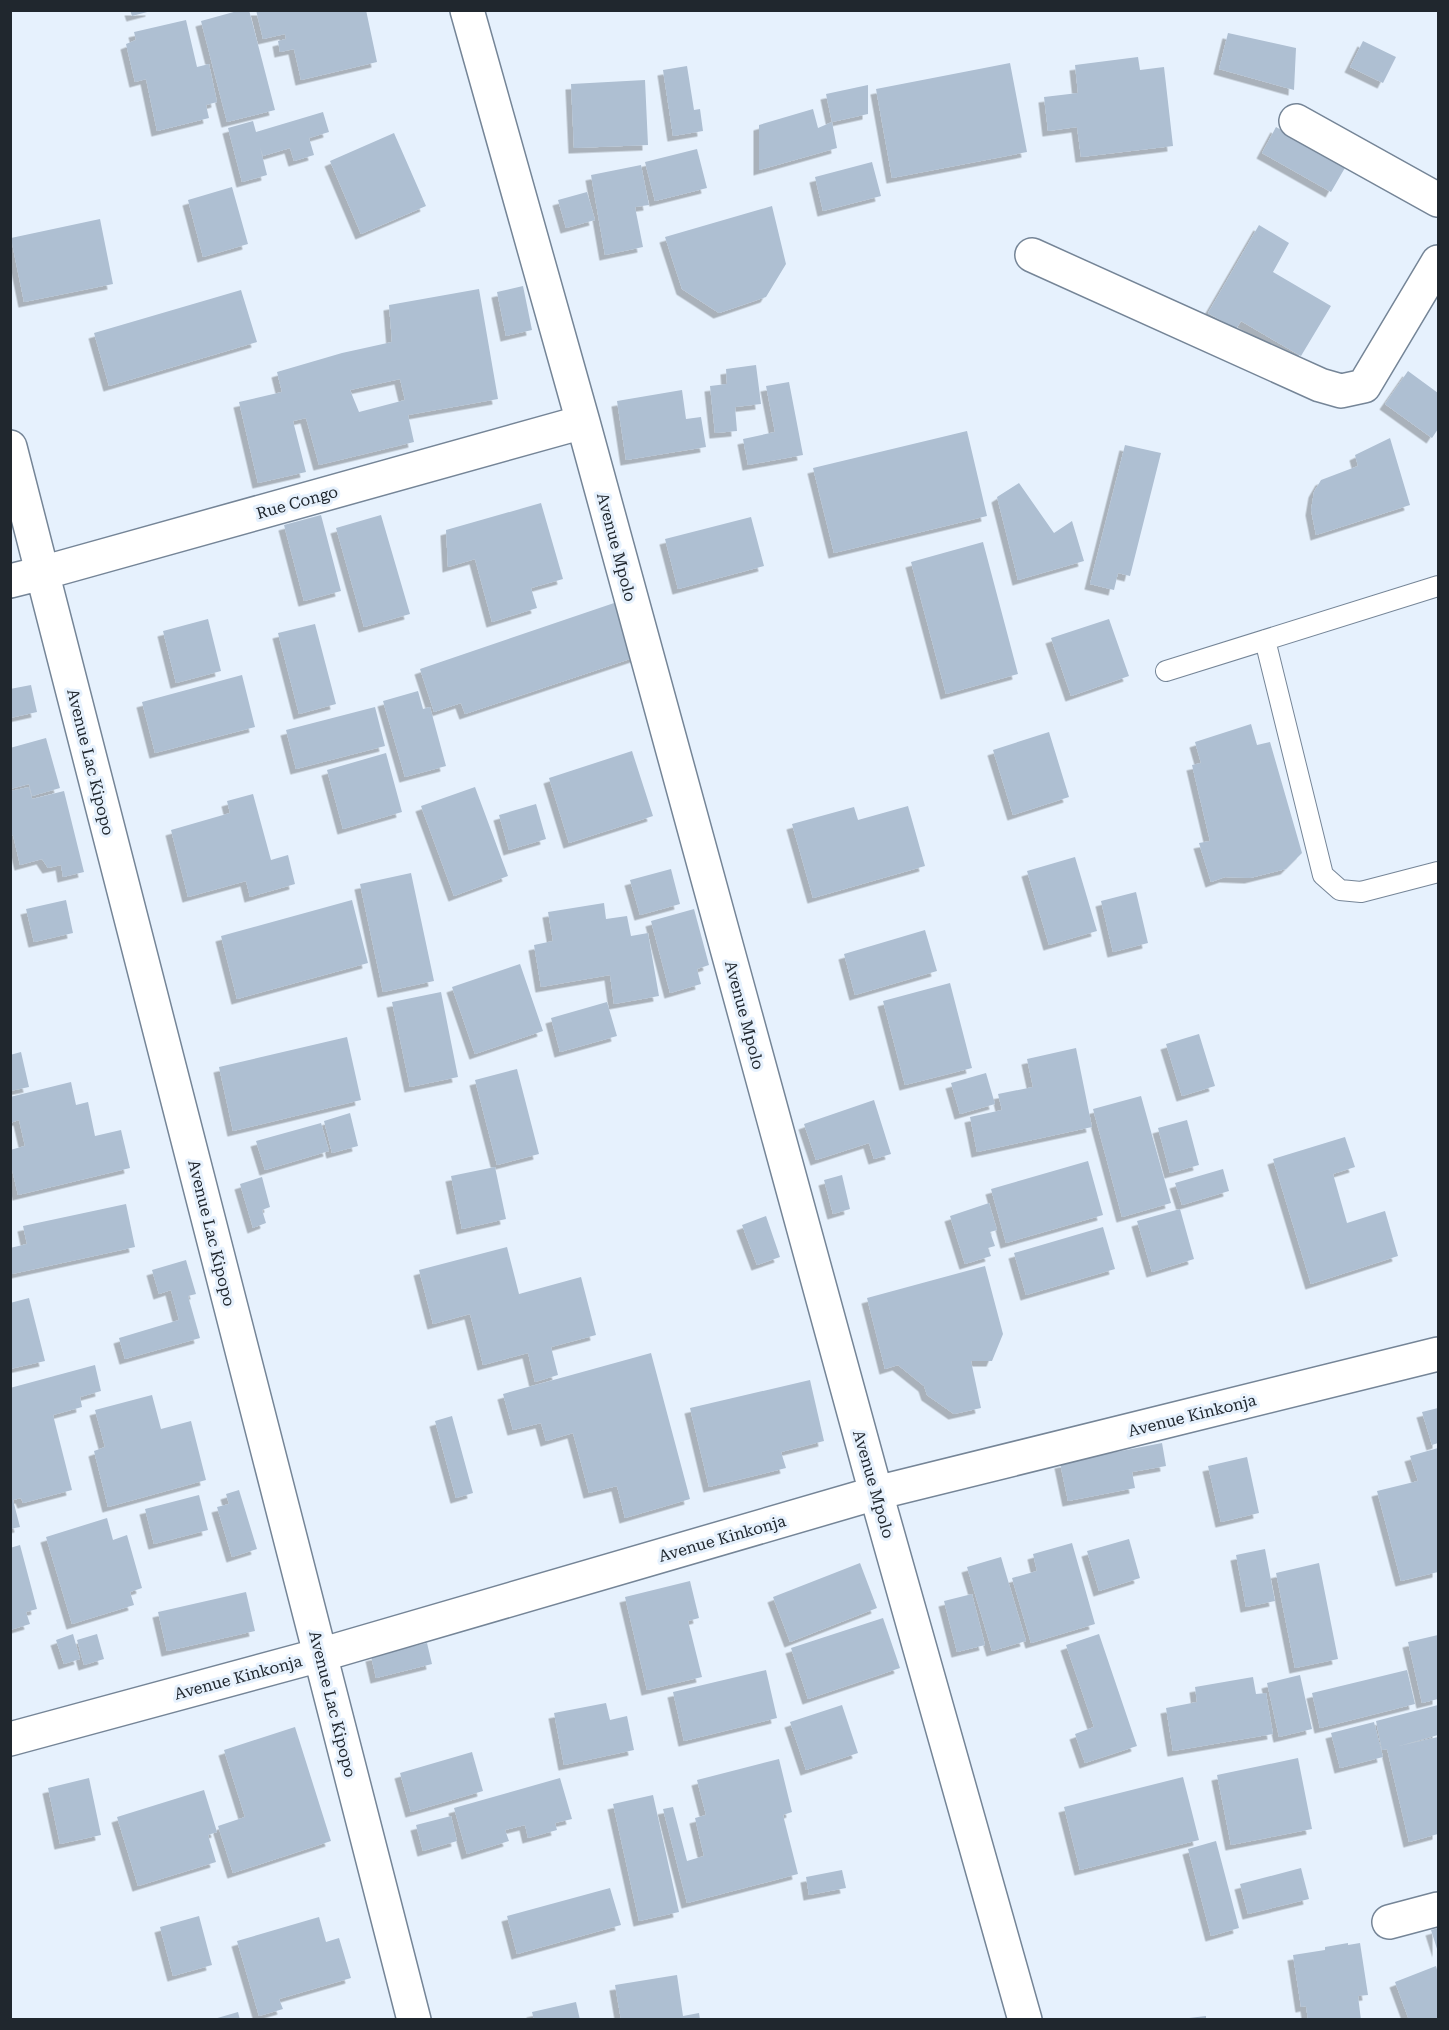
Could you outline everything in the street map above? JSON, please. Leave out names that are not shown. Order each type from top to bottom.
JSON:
[{"type":"street","name":"Avenue Mpolo","points":[[467,10],[583,422],[876,1493],[1025,2019]]},
{"type":"street","points":[[1296,121],[1438,200]]},
{"type":"street","points":[[1032,255],[1320,385],[1341,391],[1364,386],[1438,262]]},
{"type":"street","name":"Rue Congo","points":[[10,581],[583,422]]},
{"type":"street","name":"Avenue Lac Kipopo","points":[[10,447],[414,2019]]},
{"type":"street","name":"Avenue Kinkonja","points":[[10,1739],[320,1655],[876,1493],[1438,1354]]},
{"type":"street","points":[[1389,1922],[1438,1909]]},
{"type":"lane","points":[[1166,671],[1438,585]]},
{"type":"lane","points":[[1265,640],[1323,875],[1340,890],[1361,892],[1438,872]]},
{"type":"building","points":[[130,10],[151,10],[151,11],[132,16]]},
{"type":"building","points":[[249,10],[275,110],[227,122],[201,21]]},
{"type":"building","points":[[256,10],[366,10],[377,62],[301,80],[294,49],[280,52],[278,41],[286,39],[285,34],[263,39]]},
{"type":"building","points":[[186,20],[197,67],[209,64],[217,102],[206,105],[209,118],[157,131],[146,79],[135,82],[126,44],[136,40],[134,32]]},
{"type":"building","points":[[1228,33],[1296,48],[1294,90],[1219,69]]},
{"type":"building","points":[[1363,41],[1396,57],[1383,83],[1350,67]]},
{"type":"building","points":[[1138,57],[1140,70],[1164,67],[1173,146],[1081,157],[1077,127],[1048,131],[1044,97],[1078,93],[1075,65]]},
{"type":"building","points":[[1010,63],[1027,152],[892,178],[876,89]]},
{"type":"building","points":[[687,66],[694,110],[700,109],[703,131],[673,136],[663,70]]},
{"type":"building","points":[[645,80],[648,145],[574,148],[571,84]]},
{"type":"building","points":[[868,85],[868,114],[832,122],[826,94]]},
{"type":"building","points":[[813,109],[818,128],[832,122],[837,148],[759,170],[759,125]]},
{"type":"building","points":[[323,112],[329,132],[309,138],[314,155],[294,161],[290,148],[263,156],[260,147],[267,175],[242,182],[228,128],[253,121],[256,132]]},
{"type":"building","points":[[1276,127],[1346,166],[1331,192],[1262,153]]},
{"type":"building","points":[[394,133],[426,206],[361,234],[330,161]]},
{"type":"building","points":[[697,149],[707,188],[655,201],[645,162]]},
{"type":"building","points":[[872,162],[881,196],[823,211],[815,177]]},
{"type":"building","points":[[641,165],[649,205],[635,207],[643,247],[605,255],[591,175]]},
{"type":"building","points":[[232,187],[248,244],[203,257],[188,200]]},
{"type":"building","points":[[587,192],[595,220],[566,228],[558,200]]},
{"type":"building","points":[[772,206],[786,264],[766,297],[719,313],[682,289],[665,237]]},
{"type":"building","points":[[100,219],[113,284],[24,302],[11,238]]},
{"type":"building","points":[[1259,225],[1289,243],[1273,272],[1331,306],[1301,356],[1241,321],[1236,329],[1208,313]]},
{"type":"building","points":[[523,286],[532,330],[506,336],[497,292]]},
{"type":"building","points":[[479,289],[498,399],[408,415],[414,442],[319,465],[306,418],[293,421],[306,472],[258,483],[239,402],[282,392],[277,372],[342,353],[392,342],[389,305]],"holes":[[[400,379],[405,400],[359,412],[350,390]]]},
{"type":"building","points":[[241,290],[257,342],[109,386],[94,333]]},
{"type":"building","points":[[756,365],[761,404],[735,407],[737,431],[715,433],[710,386],[727,384],[726,369]]},
{"type":"building","points":[[1408,371],[1438,393],[1438,429],[1432,438],[1385,404]]},
{"type":"building","points":[[789,382],[803,455],[748,465],[743,439],[775,432],[766,386]]},
{"type":"building","points":[[682,390],[686,419],[701,417],[706,447],[626,460],[617,401]]},
{"type":"building","points":[[967,431],[987,516],[834,553],[813,468]]},
{"type":"building","points":[[1390,438],[1410,505],[1316,535],[1311,510],[1314,492],[1321,480],[1358,466],[1355,455]]},
{"type":"building","points":[[1125,445],[1161,453],[1130,576],[1118,573],[1114,590],[1090,584]]},
{"type":"building","points":[[1019,483],[1054,533],[1072,521],[1084,561],[1018,580],[997,497]]},
{"type":"building","points":[[541,503],[563,579],[531,588],[537,608],[492,622],[475,559],[448,567],[446,530]]},
{"type":"building","points":[[321,515],[341,591],[304,601],[284,525]]},
{"type":"building","points":[[381,515],[410,614],[364,627],[336,528]]},
{"type":"building","points":[[751,517],[764,566],[678,589],[665,539]]},
{"type":"building","points":[[983,542],[1018,674],[946,694],[911,562]]},
{"type":"building","points":[[620,601],[639,656],[465,714],[461,703],[434,712],[420,669]]},
{"type":"building","points":[[208,619],[221,671],[176,683],[163,631]]},
{"type":"building","points":[[1109,619],[1129,676],[1071,696],[1051,638]]},
{"type":"building","points":[[315,624],[336,704],[299,714],[278,633]]},
{"type":"building","points":[[242,675],[255,727],[155,753],[142,702]]},
{"type":"building","points":[[31,685],[37,712],[10,718],[10,689]]},
{"type":"building","points":[[418,691],[423,709],[430,707],[446,766],[405,777],[383,701]]},
{"type":"building","points":[[375,707],[385,746],[296,769],[286,730]]},
{"type":"building","points":[[1251,724],[1257,745],[1270,742],[1302,853],[1286,869],[1250,878],[1225,877],[1211,882],[1199,843],[1210,841],[1192,765],[1201,763],[1195,742]]},
{"type":"building","points":[[1049,732],[1069,797],[1013,815],[993,750]]},
{"type":"building","points":[[46,738],[60,788],[32,796],[29,784],[10,789],[10,748]]},
{"type":"building","points":[[632,751],[653,816],[569,843],[549,778]]},
{"type":"building","points":[[386,753],[402,812],[343,829],[327,770]]},
{"type":"building","points":[[29,787],[32,799],[64,791],[84,872],[63,877],[61,865],[48,868],[42,859],[20,865],[13,835],[10,836],[10,791]]},
{"type":"building","points":[[475,787],[508,876],[454,896],[421,806]]},
{"type":"building","points":[[253,794],[271,860],[288,855],[295,884],[250,897],[246,881],[188,897],[171,830],[230,813],[227,801]]},
{"type":"building","points":[[536,804],[546,839],[509,850],[499,815]]},
{"type":"building","points":[[908,806],[925,866],[813,898],[792,824],[854,807],[858,820]]},
{"type":"building","points":[[1075,857],[1097,931],[1049,945],[1027,871]]},
{"type":"building","points":[[671,869],[680,904],[640,915],[630,880]]},
{"type":"building","points":[[411,873],[434,981],[383,992],[360,884]]},
{"type":"building","points":[[1136,892],[1148,943],[1113,952],[1101,901]]},
{"type":"building","points":[[66,900],[73,933],[34,942],[26,909]]},
{"type":"building","points":[[352,900],[368,963],[237,999],[221,936]]},
{"type":"building","points":[[604,903],[606,919],[627,916],[631,936],[648,933],[659,996],[614,1004],[610,975],[541,987],[534,945],[553,941],[548,912]]},
{"type":"building","points":[[694,909],[709,965],[697,969],[701,984],[670,993],[651,921]]},
{"type":"building","points":[[925,930],[937,971],[855,995],[844,954]]},
{"type":"building","points":[[520,964],[543,1031],[475,1054],[452,987]]},
{"type":"building","points":[[950,983],[972,1068],[905,1085],[883,1001]]},
{"type":"building","points":[[441,992],[458,1077],[410,1087],[392,1002]]},
{"type":"building","points":[[607,1002],[617,1036],[560,1052],[551,1018]]},
{"type":"building","points":[[1199,1034],[1215,1086],[1182,1096],[1166,1044]]},
{"type":"building","points":[[347,1037],[361,1100],[233,1131],[219,1067]]},
{"type":"building","points":[[1076,1048],[1092,1127],[977,1152],[970,1117],[1002,1110],[998,1094],[1033,1087],[1027,1059]]},
{"type":"building","points":[[21,1052],[29,1087],[10,1091],[10,1055]]},
{"type":"building","points":[[517,1069],[539,1154],[497,1165],[475,1080]]},
{"type":"building","points":[[986,1073],[995,1104],[960,1114],[951,1083]]},
{"type":"building","points":[[71,1082],[76,1105],[88,1102],[95,1136],[121,1130],[130,1168],[18,1195],[10,1161],[10,1150],[25,1146],[19,1120],[10,1123],[10,1097]]},
{"type":"building","points":[[1141,1096],[1171,1203],[1122,1217],[1093,1109]]},
{"type":"building","points":[[874,1100],[891,1154],[874,1159],[869,1143],[816,1160],[804,1124]]},
{"type":"building","points":[[350,1113],[358,1146],[332,1153],[324,1121]]},
{"type":"building","points":[[1187,1120],[1199,1165],[1170,1173],[1158,1128]]},
{"type":"building","points":[[321,1123],[329,1151],[265,1170],[256,1141]]},
{"type":"building","points":[[1345,1137],[1355,1167],[1333,1174],[1347,1223],[1385,1211],[1398,1256],[1311,1284],[1273,1159]]},
{"type":"building","points":[[1088,1161],[1103,1215],[1006,1243],[991,1189]]},
{"type":"building","points":[[495,1167],[506,1219],[462,1229],[451,1176]]},
{"type":"building","points":[[1223,1169],[1229,1191],[1182,1205],[1175,1183]]},
{"type":"building","points":[[842,1175],[850,1209],[833,1214],[824,1180]]},
{"type":"building","points":[[262,1177],[270,1207],[262,1210],[266,1223],[253,1228],[240,1184]]},
{"type":"building","points":[[989,1203],[997,1230],[990,1232],[995,1246],[988,1248],[991,1256],[965,1264],[950,1216]]},
{"type":"building","points":[[126,1204],[135,1247],[12,1274],[10,1248],[27,1244],[23,1226]]},
{"type":"building","points":[[1180,1209],[1194,1259],[1152,1272],[1137,1221]]},
{"type":"building","points":[[766,1216],[780,1257],[757,1265],[742,1225]]},
{"type":"building","points":[[1103,1227],[1115,1269],[1026,1295],[1014,1253]]},
{"type":"building","points":[[507,1247],[519,1294],[581,1277],[596,1335],[551,1347],[558,1375],[535,1382],[528,1353],[483,1365],[470,1314],[433,1324],[419,1270]]},
{"type":"building","points":[[186,1260],[196,1294],[188,1296],[200,1338],[125,1359],[119,1338],[179,1320],[171,1290],[159,1294],[152,1270]]},
{"type":"building","points":[[985,1266],[1003,1334],[992,1361],[971,1361],[981,1408],[954,1414],[927,1395],[924,1386],[898,1365],[885,1369],[867,1298]]},
{"type":"building","points":[[29,1298],[45,1361],[10,1369],[10,1303]]},
{"type":"building","points":[[651,1353],[690,1499],[625,1518],[617,1486],[589,1493],[573,1433],[546,1441],[541,1423],[513,1430],[503,1394]]},
{"type":"building","points":[[95,1365],[101,1391],[80,1397],[82,1407],[53,1415],[72,1490],[23,1503],[21,1498],[13,1500],[20,1527],[10,1529],[10,1388]]},
{"type":"building","points":[[810,1380],[824,1441],[781,1452],[786,1468],[709,1487],[690,1408]]},
{"type":"building","points":[[152,1395],[161,1429],[191,1421],[206,1480],[108,1507],[94,1451],[105,1447],[95,1410]]},
{"type":"building","points":[[1438,1408],[1438,1443],[1432,1445],[1422,1412]]},
{"type":"building","points":[[452,1416],[473,1493],[456,1498],[435,1421]]},
{"type":"building","points":[[1162,1443],[1166,1466],[1132,1472],[1135,1488],[1068,1501],[1060,1463]]},
{"type":"building","points":[[1438,1448],[1438,1572],[1401,1581],[1377,1491],[1418,1481],[1410,1456]]},
{"type":"building","points":[[1247,1457],[1259,1513],[1221,1522],[1208,1466]]},
{"type":"building","points":[[239,1490],[257,1549],[232,1557],[217,1507],[229,1504],[226,1494]]},
{"type":"building","points":[[199,1495],[208,1530],[154,1544],[145,1509]]},
{"type":"building","points":[[107,1518],[113,1540],[127,1535],[142,1588],[130,1592],[134,1605],[72,1624],[46,1537]]},
{"type":"building","points":[[1129,1539],[1140,1578],[1099,1591],[1087,1551]]},
{"type":"building","points":[[1072,1543],[1095,1624],[1031,1643],[1012,1578],[1037,1571],[1033,1554]]},
{"type":"building","points":[[20,1545],[37,1609],[26,1612],[30,1624],[10,1630],[10,1548]]},
{"type":"building","points":[[1265,1549],[1275,1601],[1246,1607],[1236,1555]]},
{"type":"building","points":[[1001,1557],[1026,1641],[992,1651],[967,1567]]},
{"type":"building","points":[[860,1563],[877,1608],[790,1642],[773,1597]]},
{"type":"building","points":[[1319,1563],[1338,1659],[1295,1668],[1276,1573]]},
{"type":"building","points":[[690,1581],[699,1618],[688,1621],[702,1677],[647,1690],[625,1597]]},
{"type":"building","points":[[246,1592],[255,1631],[167,1651],[158,1612]]},
{"type":"building","points":[[972,1594],[985,1645],[957,1652],[944,1601]]},
{"type":"building","points":[[883,1618],[900,1668],[808,1699],[791,1648]]},
{"type":"building","points":[[73,1634],[80,1659],[64,1664],[56,1640]]},
{"type":"building","points":[[97,1634],[104,1659],[84,1665],[77,1640]]},
{"type":"building","points":[[1099,1634],[1137,1746],[1085,1763],[1075,1734],[1094,1727],[1066,1645]]},
{"type":"building","points":[[1438,1635],[1438,1699],[1422,1703],[1408,1642]]},
{"type":"building","points":[[427,1643],[432,1664],[376,1678],[371,1656]]},
{"type":"building","points":[[766,1670],[777,1718],[684,1741],[673,1692]]},
{"type":"building","points":[[1407,1670],[1415,1704],[1320,1728],[1312,1693]]},
{"type":"building","points":[[1300,1675],[1312,1729],[1279,1737],[1267,1683]]},
{"type":"building","points":[[1253,1677],[1256,1694],[1266,1693],[1273,1734],[1173,1751],[1166,1708],[1197,1702],[1195,1687]]},
{"type":"building","points":[[606,1703],[610,1720],[627,1716],[634,1750],[564,1765],[554,1713]]},
{"type":"building","points":[[842,1705],[858,1753],[806,1770],[790,1722]]},
{"type":"building","points":[[1438,1705],[1438,1735],[1399,1746],[1438,1737],[1438,1834],[1409,1842],[1387,1749],[1382,1750],[1376,1721]]},
{"type":"building","points":[[1374,1722],[1383,1757],[1340,1768],[1331,1733]]},
{"type":"building","points":[[295,1727],[331,1841],[233,1873],[218,1826],[245,1817],[224,1750]]},
{"type":"building","points":[[472,1752],[483,1791],[411,1812],[400,1773]]},
{"type":"building","points":[[1298,1758],[1312,1829],[1231,1845],[1217,1775]]},
{"type":"building","points":[[779,1759],[792,1812],[783,1815],[798,1874],[687,1903],[663,1809],[673,1807],[687,1861],[704,1856],[695,1818],[706,1815],[697,1780]]},
{"type":"building","points":[[1183,1777],[1199,1840],[1080,1870],[1064,1807]]},
{"type":"building","points":[[89,1778],[101,1835],[60,1844],[48,1788]]},
{"type":"building","points":[[560,1778],[572,1819],[555,1823],[557,1830],[528,1838],[525,1825],[505,1830],[509,1841],[467,1854],[454,1808]]},
{"type":"building","points":[[204,1790],[217,1832],[208,1835],[216,1862],[138,1886],[117,1817]]},
{"type":"building","points":[[653,1795],[679,1912],[639,1921],[613,1804]]},
{"type":"building","points":[[451,1816],[457,1841],[423,1851],[416,1825]]},
{"type":"building","points":[[1216,1841],[1239,1928],[1211,1936],[1188,1849]]},
{"type":"building","points":[[1301,1868],[1309,1899],[1248,1914],[1240,1884]]},
{"type":"building","points":[[842,1870],[846,1888],[809,1895],[806,1877]]},
{"type":"building","points":[[610,1888],[621,1925],[517,1954],[507,1916]]},
{"type":"building","points":[[199,1916],[212,1965],[173,1976],[160,1927]]},
{"type":"building","points":[[319,1917],[326,1942],[339,1938],[351,1978],[279,1999],[283,2009],[259,2016],[237,1941]]},
{"type":"building","points":[[1438,1928],[1438,1952],[1431,1930]]},
{"type":"building","points":[[1348,1943],[1348,1945],[1360,1943],[1368,1995],[1358,1996],[1361,2020],[1308,2020],[1306,2006],[1301,2007],[1293,1955],[1325,1950],[1325,1947]]},
{"type":"building","points":[[1436,1966],[1438,2020],[1409,2020],[1395,1982]]},
{"type":"building","points":[[677,1975],[683,2016],[699,2013],[700,2020],[621,2020],[615,1985]]},
{"type":"building","points":[[576,2002],[580,2020],[534,2020],[532,2012]]},
{"type":"building","points":[[238,2012],[240,2020],[214,2020],[214,2019]]},
{"type":"building","points":[[1206,2016],[1206,2020],[1190,2020],[1189,2018]]}]
